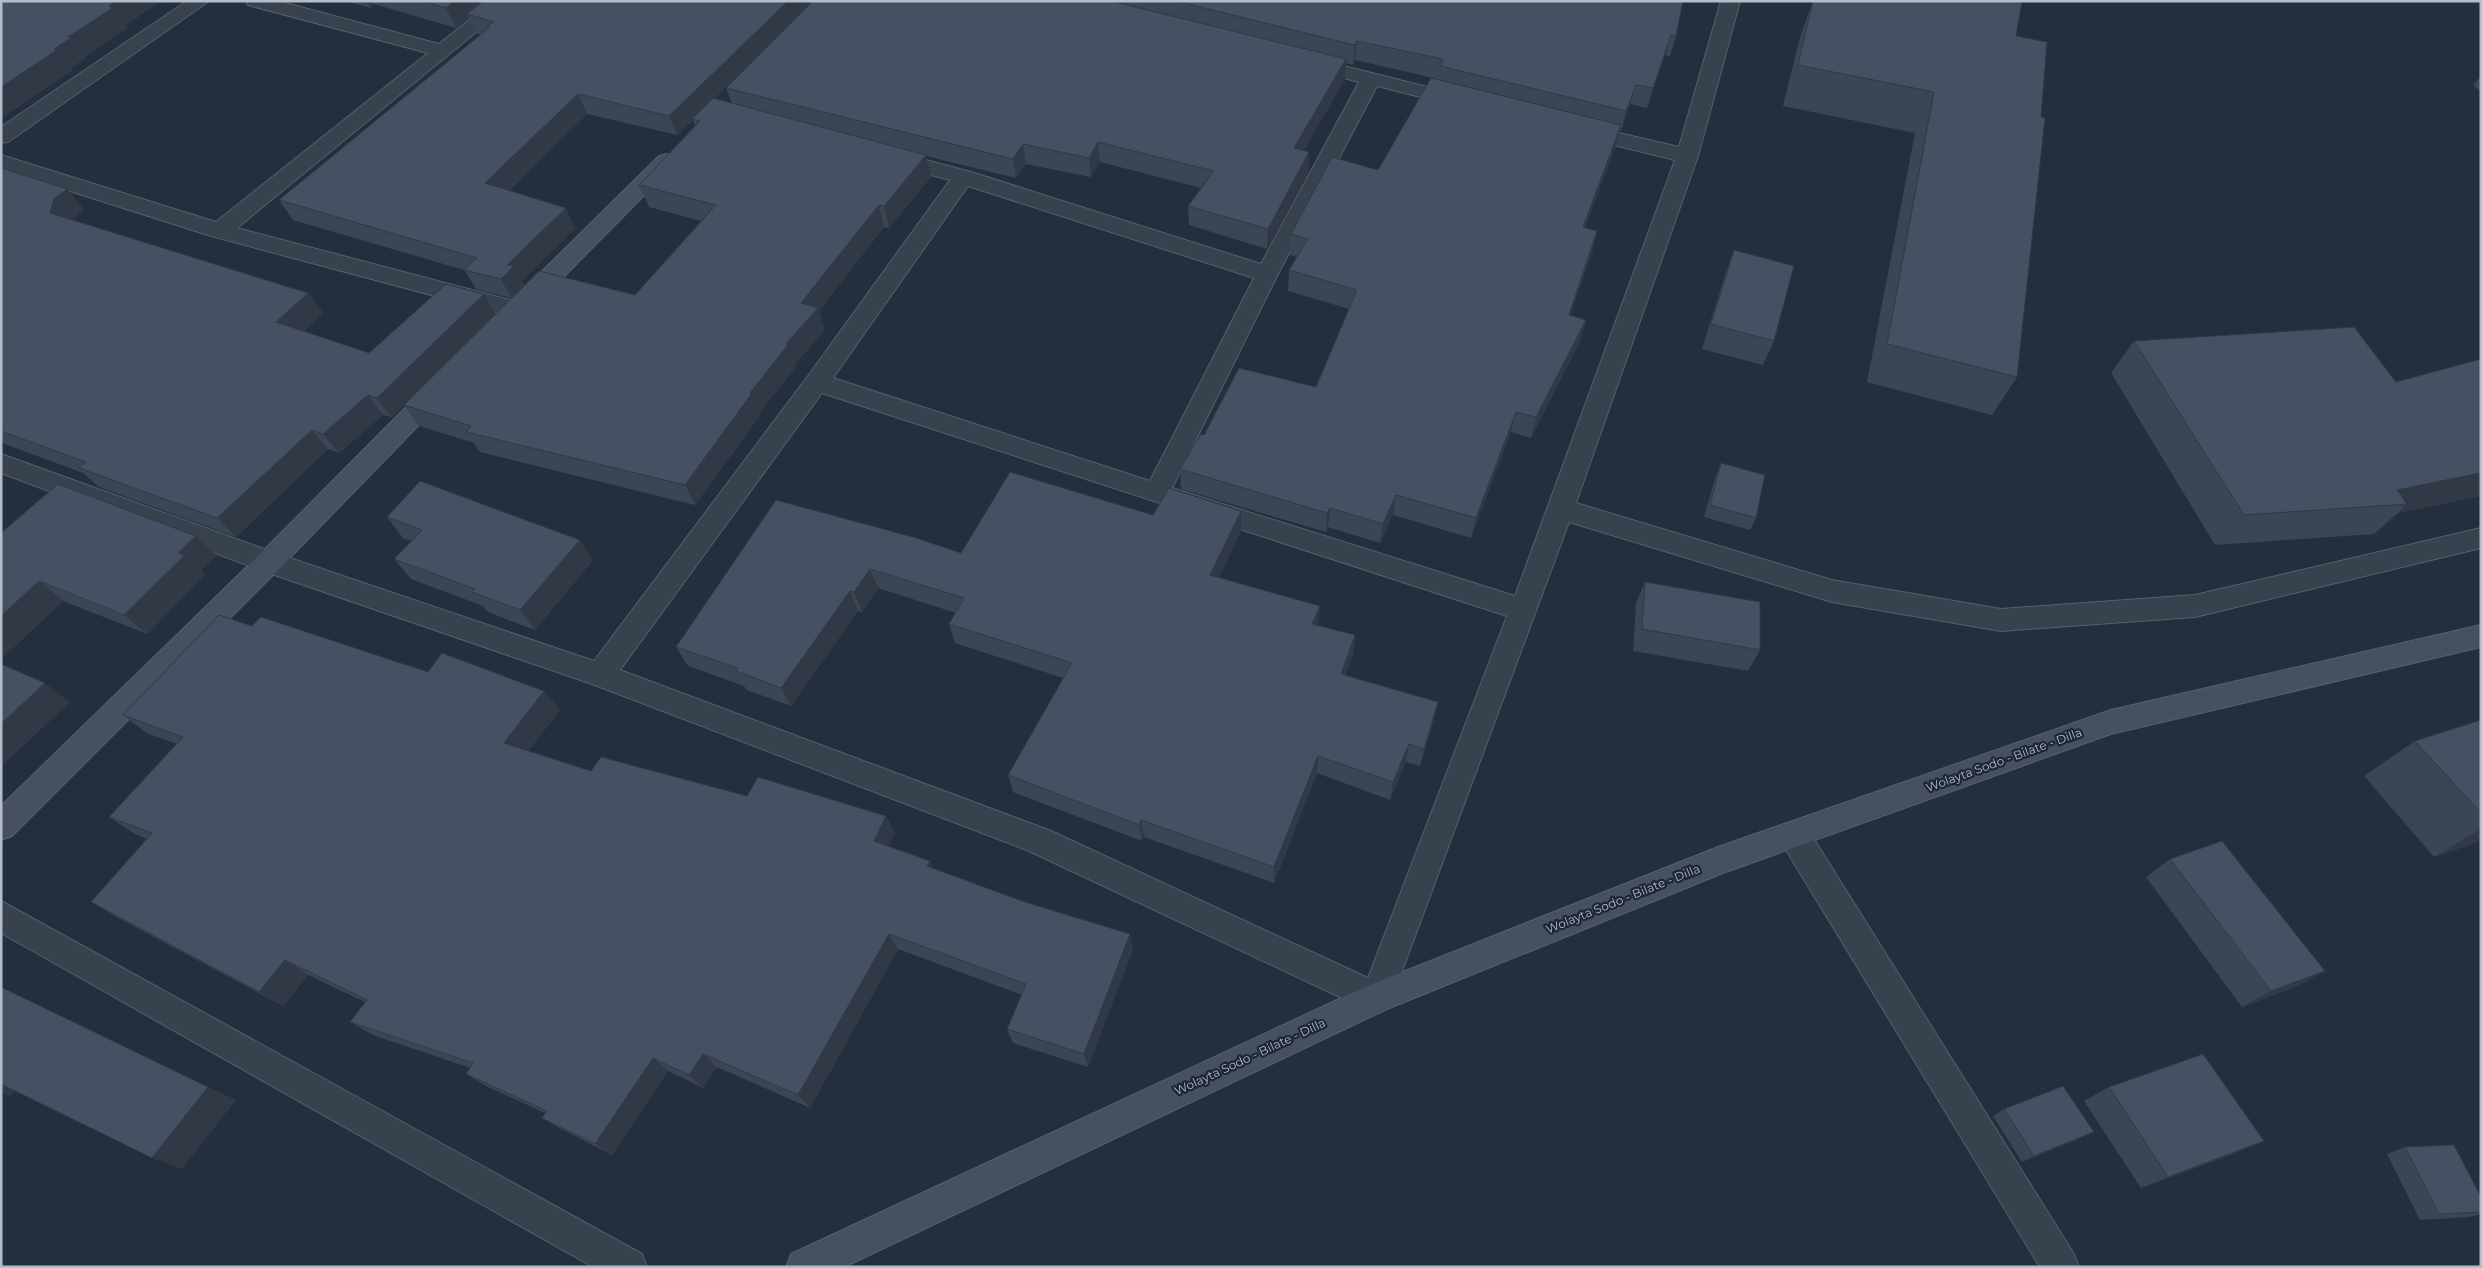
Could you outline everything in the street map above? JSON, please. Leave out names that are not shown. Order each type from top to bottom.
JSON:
[{"type":"main road","points":[[496,331],[682,146]]},
{"type":"main road","points":[[1,826],[269,562],[454,373]]},
{"type":"main road","name":"Wolayta Sodo - Bilate - Dilla","points":[[804,1267],[1376,998],[1718,861],[2111,722],[2481,636]]},
{"type":"street","points":[[1,137],[200,1]]},
{"type":"street","points":[[254,1],[442,51]]},
{"type":"street","points":[[219,231],[506,1]]},
{"type":"street","points":[[1,463],[269,562],[600,675],[1040,841],[1376,998],[1561,509],[1687,156],[1731,1]]},
{"type":"street","points":[[1286,57],[1477,105]]},
{"type":"street","points":[[1157,494],[1267,274],[1371,79]]},
{"type":"street","points":[[1563,126],[1687,156]]},
{"type":"street","points":[[868,152],[963,177],[1267,274]]},
{"type":"street","points":[[1,162],[219,231],[516,310]]},
{"type":"street","points":[[600,675],[817,382],[963,177]]},
{"type":"street","points":[[817,382],[1157,494],[1523,610]]},
{"type":"street","points":[[1561,509],[1832,591],[2001,620],[2194,606],[2481,538]]},
{"type":"street","points":[[1794,835],[2061,1267]]},
{"type":"street","points":[[1,916],[629,1267]]},
{"type":"building","points":[[1,1],[116,1],[109,6],[113,8],[68,37],[71,38],[54,49],[57,50],[1,87]]},
{"type":"building","points":[[422,1],[455,1],[446,8]]},
{"type":"building","points":[[483,1],[788,1],[669,116],[578,94],[485,183],[566,208],[507,265],[514,266],[501,279],[464,270],[477,258],[279,200],[490,27],[487,26],[494,22],[467,14]]},
{"type":"building","points":[[813,1],[1111,1],[1346,59],[1294,148],[1309,152],[1268,229],[1188,206],[1214,171],[1098,142],[1089,158],[1023,144],[1013,159],[726,88]]},
{"type":"building","points":[[1176,1],[1683,1],[1676,36],[1671,35],[1653,88],[1636,85],[1626,111],[1440,66],[1443,59],[1357,41],[1354,45]]},
{"type":"building","points":[[1813,1],[2022,1],[2016,36],[2047,42],[2041,117],[2045,118],[2017,377],[1887,344],[1934,92],[1798,65]]},
{"type":"building","points":[[1431,78],[1621,125],[1583,227],[1597,231],[1569,315],[1586,320],[1536,417],[1516,412],[1476,518],[1396,495],[1383,524],[1330,508],[1327,513],[1180,469],[1201,434],[1204,435],[1239,368],[1316,387],[1357,290],[1289,270],[1308,239],[1291,234],[1332,157],[1378,170]]},
{"type":"building","points":[[713,98],[926,155],[884,206],[879,205],[801,303],[818,308],[786,344],[788,345],[750,393],[752,393],[685,485],[466,432],[471,426],[404,405],[539,271],[635,295],[716,205],[639,185],[700,121],[692,119]]},
{"type":"building","points":[[1,168],[67,189],[54,199],[50,213],[308,293],[276,322],[369,353],[446,284],[484,294],[377,398],[368,395],[323,434],[312,430],[217,518],[79,468],[86,462],[1,431]]},
{"type":"building","points":[[1734,250],[1794,266],[1774,341],[1711,324]]},
{"type":"building","points":[[2354,327],[2396,382],[2481,359],[2481,473],[2397,490],[2407,504],[2244,515],[2134,341]]},
{"type":"building","points":[[1721,463],[1765,475],[1756,518],[1710,505]]},
{"type":"building","points":[[1010,472],[1153,515],[1169,488],[1241,511],[1210,575],[1320,606],[1312,624],[1355,635],[1341,674],[1438,702],[1424,749],[1409,744],[1393,782],[1318,756],[1274,867],[1141,820],[1139,825],[1008,775],[1072,663],[949,624],[964,598],[870,569],[854,592],[850,591],[781,688],[736,671],[738,668],[676,647],[776,500],[913,537],[961,553]]},
{"type":"building","points":[[420,481],[580,540],[520,610],[472,592],[475,589],[394,559],[422,530],[387,517]]},
{"type":"building","points":[[58,484],[196,536],[178,553],[185,555],[124,615],[39,581],[1,616],[1,533]]},
{"type":"building","points":[[1645,582],[1760,602],[1760,650],[1642,629]]},
{"type":"building","points":[[219,615],[252,626],[261,617],[428,672],[442,653],[544,691],[504,743],[591,771],[601,757],[747,796],[758,777],[886,816],[874,841],[930,861],[927,866],[1025,902],[1130,934],[1084,1054],[1007,1029],[1026,984],[889,934],[798,1095],[703,1054],[689,1075],[653,1058],[595,1144],[542,1118],[547,1111],[466,1074],[473,1063],[350,1022],[367,1000],[285,960],[259,992],[91,902],[152,833],[109,817],[183,737],[123,715]]},
{"type":"building","points":[[1,664],[45,683],[1,724]]},
{"type":"building","points":[[2481,720],[2481,813],[2415,741]]},
{"type":"building","points":[[2222,841],[2325,971],[2271,991],[2170,859]]},
{"type":"building","points":[[1,987],[208,1087],[152,1158],[1,1084]]},
{"type":"building","points":[[2203,1054],[2264,1141],[2168,1177],[2109,1087]]},
{"type":"building","points":[[2063,1086],[2094,1132],[2034,1156],[2004,1109]]},
{"type":"building","points":[[2454,1145],[2481,1197],[2481,1212],[2439,1214],[2405,1147]]}]
